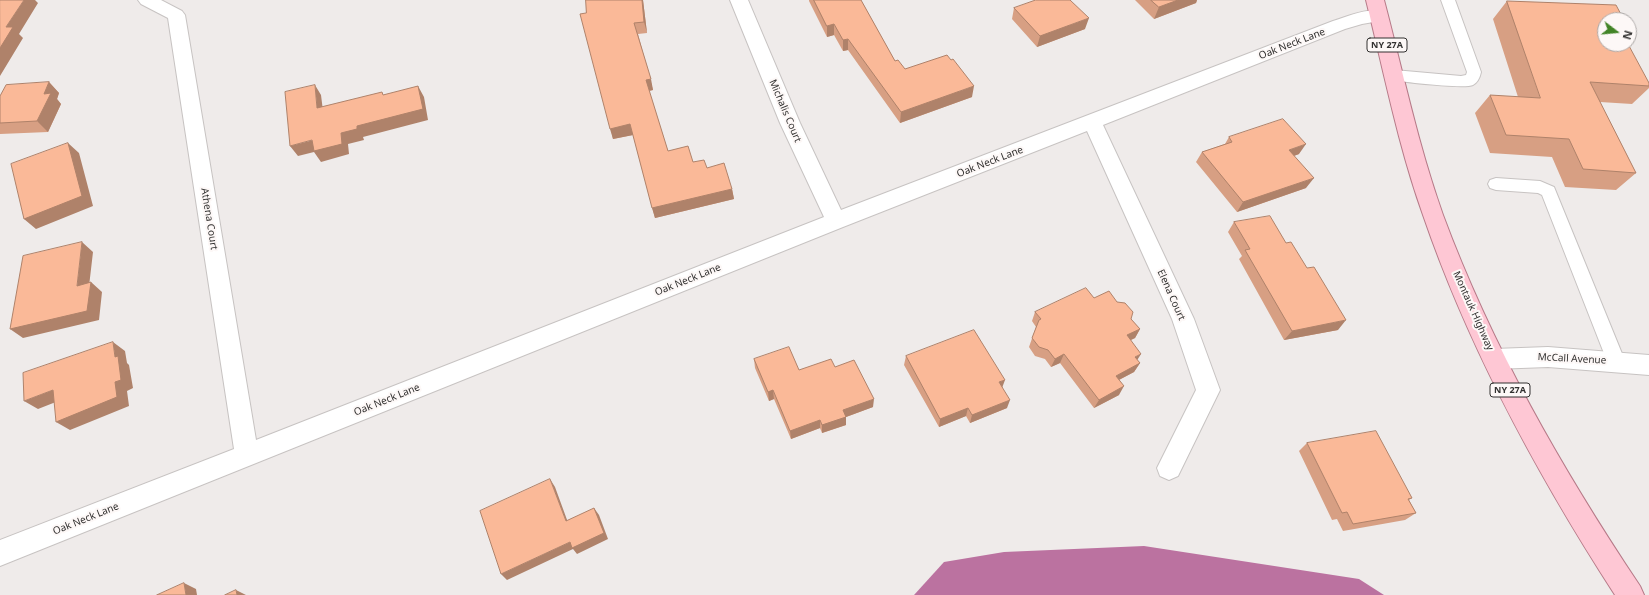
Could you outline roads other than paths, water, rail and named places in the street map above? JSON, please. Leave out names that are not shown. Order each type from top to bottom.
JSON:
[{"type":"main road","name":"Montauk Highway","points":[[1377,8],[1418,170],[1433,214],[1462,288],[1494,359],[1553,468],[1582,518],[1631,595]]},
{"type":"street","name":"Athena Court","points":[[147,0],[176,15],[247,456]]},
{"type":"street","name":"Michalis Court","points":[[739,0],[790,123],[836,221]]},
{"type":"street","name":"Oak Neck Lane","points":[[0,553],[836,221],[1344,23],[1361,18],[1377,8]]},
{"type":"street","name":"Elena Court","points":[[1092,122],[1183,319],[1208,390],[1169,468]]},
{"type":"street","name":"McCall Avenue","points":[[1494,359],[1548,357],[1616,361],[1649,365]]},
{"type":"lane","points":[[1394,75],[1461,81],[1468,81],[1474,77],[1474,72],[1448,0]]},
{"type":"lane","points":[[1496,184],[1540,187],[1548,191],[1616,361]]}]
